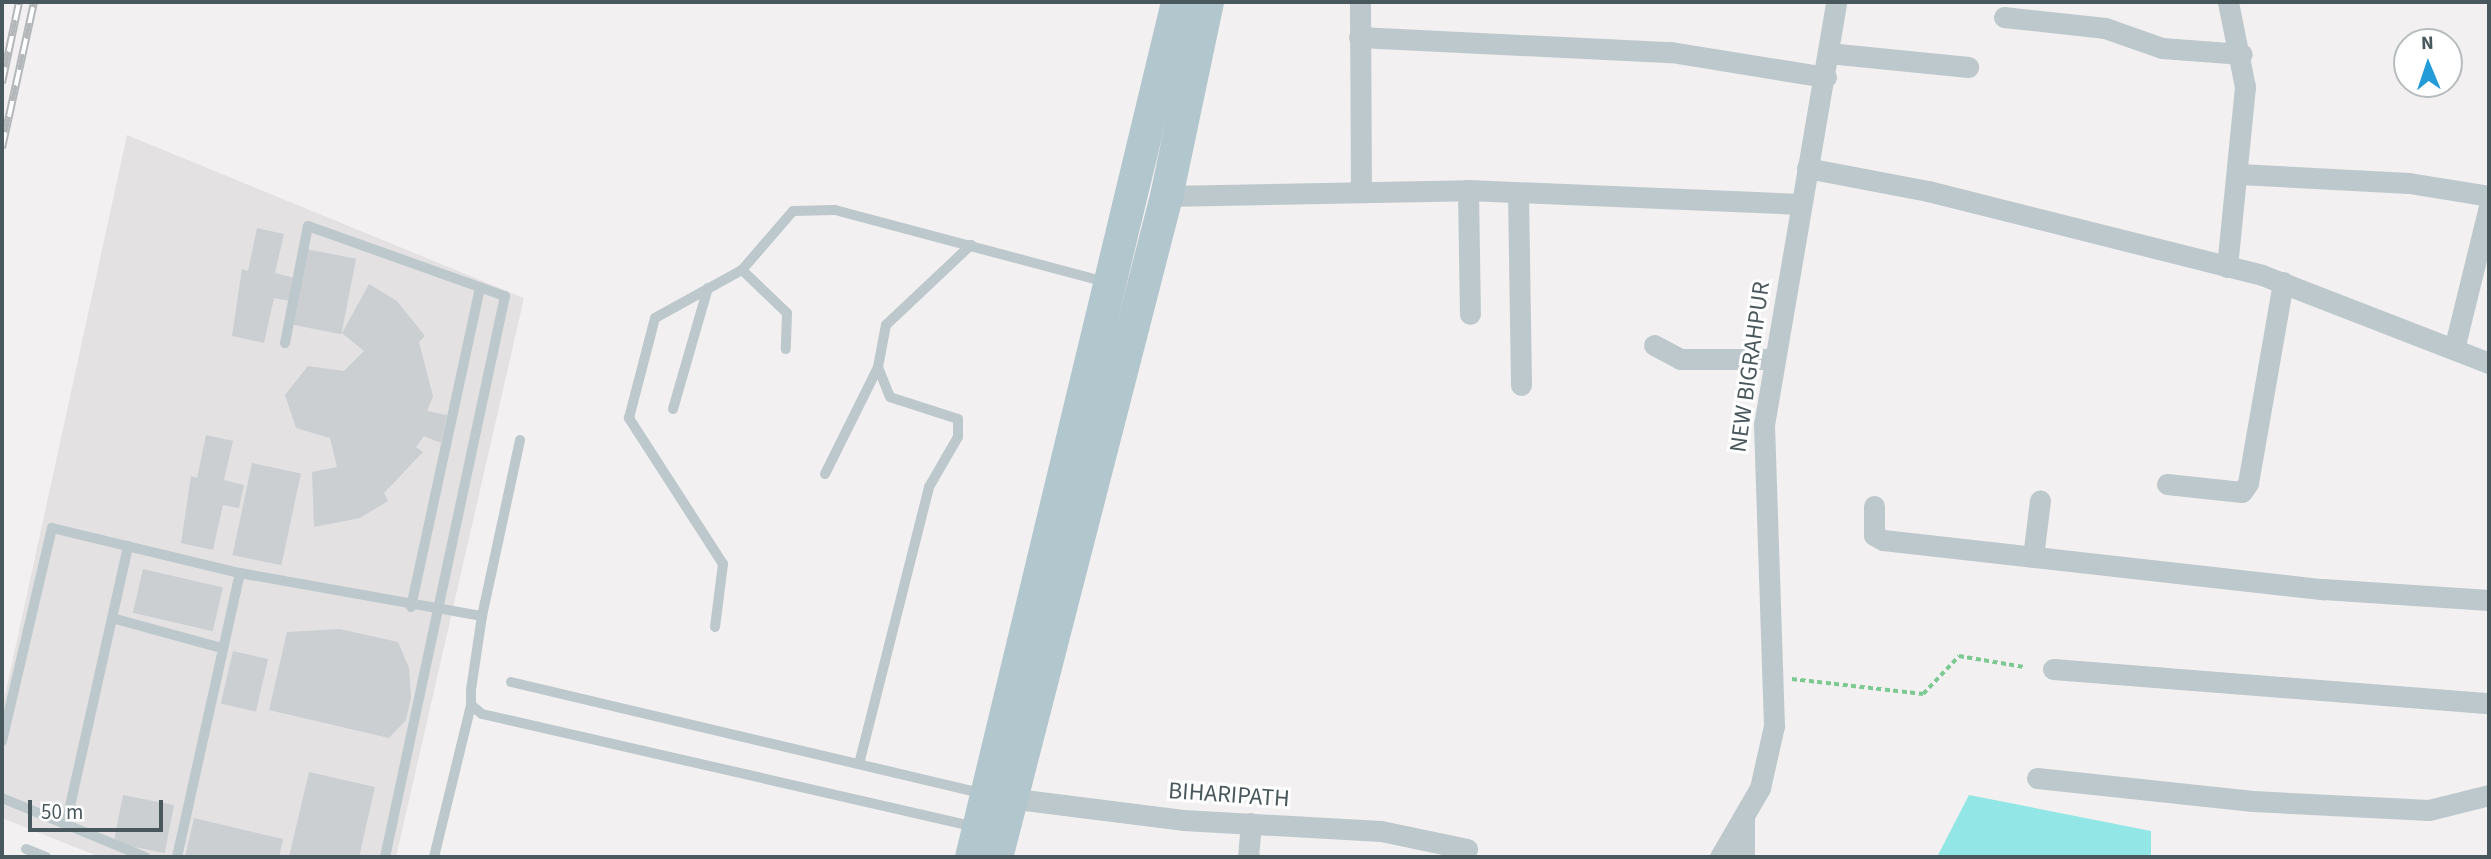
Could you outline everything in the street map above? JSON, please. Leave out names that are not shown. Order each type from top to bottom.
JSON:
[{"type":"main road","points":[[1127,287],[1166,196],[1168,115],[1177,2]]},
{"type":"main road","points":[[996,857],[999,796],[1168,115],[1208,2]]},
{"type":"main road","points":[[975,842],[999,796]]},
{"type":"street","points":[[1360,2],[1361,192]]},
{"type":"street","name":"NEW BIGRAHPUR","points":[[1720,857],[1744,819],[1769,757],[1773,678],[1763,448],[1774,359],[1826,76],[1836,2]]},
{"type":"street","points":[[2227,267],[2239,174],[2242,54],[2228,2]]},
{"type":"street","points":[[2004,17],[2105,28],[2162,48],[2242,54]]},
{"type":"street","points":[[1359,37],[1671,52],[1826,76]]},
{"type":"street","points":[[1828,53],[1968,66]]},
{"type":"street","points":[[1808,168],[1928,191],[2283,282],[2489,363]]},
{"type":"street","points":[[2239,174],[2409,183],[2489,195]]},
{"type":"street","points":[[1468,190],[1470,314]]},
{"type":"street","points":[[1166,196],[1468,190],[1801,204]]},
{"type":"street","points":[[1518,193],[1521,385]]},
{"type":"street","points":[[2454,349],[2486,242],[2489,206]]},
{"type":"street","points":[[2167,484],[2242,492],[2248,483],[2283,282]]},
{"type":"street","points":[[1654,345],[1680,359],[1774,359]]},
{"type":"street","points":[[2033,557],[2040,500]]},
{"type":"street","points":[[1874,506],[1874,535],[1884,540],[2033,557],[2489,600]]},
{"type":"street","points":[[2053,669],[2489,703]]},
{"type":"street","points":[[2037,778],[2253,801],[2429,810],[2489,795]]},
{"type":"street","name":"BIHARIPATH","points":[[999,796],[1251,823],[1381,831],[1467,849]]},
{"type":"street","points":[[1744,819],[1744,857]]},
{"type":"street","points":[[1248,857],[1251,823]]},
{"type":"lane","points":[[715,627],[723,564],[629,418],[655,318],[741,270],[793,211],[835,209],[1127,287]]},
{"type":"lane","points":[[285,343],[308,226],[505,296],[384,857]]},
{"type":"lane","points":[[825,474],[878,368],[886,325],[971,245]]},
{"type":"lane","points":[[741,270],[787,313],[786,349]]},
{"type":"lane","points":[[411,607],[480,287]]},
{"type":"lane","points":[[673,410],[708,288]]},
{"type":"lane","points":[[859,764],[929,487],[958,437],[958,419],[890,397],[878,368]]},
{"type":"lane","points":[[434,857],[471,705],[482,616],[520,440]]},
{"type":"lane","points":[[2,741],[52,528],[240,573],[435,612],[482,616]]},
{"type":"lane","points":[[66,824],[128,546]]},
{"type":"lane","points":[[177,857],[240,573]]},
{"type":"lane","points":[[112,618],[222,649]]},
{"type":"lane","points":[[510,682],[999,796]]},
{"type":"lane","points":[[471,705],[482,714],[975,842]]},
{"type":"lane","points":[[2,797],[145,857]]},
{"type":"lane","points":[[26,849],[47,857]]},
{"type":"path","points":[[1773,678],[1923,694],[1959,656],[2024,667]]},
{"type":"shaded area","points":[[127,135],[524,298],[396,857],[100,857],[2,818],[2,709]]},
{"type":"water","points":[[1969,795],[2151,831],[2151,857],[1937,857]]},
{"type":"building","points":[[257,228],[284,234],[275,273],[295,278],[290,301],[274,298],[264,343],[232,336],[242,269],[248,271]]},
{"type":"building","points":[[306,249],[356,259],[341,334],[291,325]]},
{"type":"building","points":[[369,284],[397,301],[425,336],[419,342],[433,396],[427,411],[447,415],[441,443],[424,436],[416,447],[423,452],[384,493],[388,501],[360,518],[314,527],[312,472],[337,467],[330,438],[296,428],[285,395],[308,366],[344,371],[364,351],[342,333]]},
{"type":"building","points":[[206,435],[233,441],[224,480],[244,485],[239,508],[223,505],[213,550],[181,543],[191,476],[197,478]]},
{"type":"building","points":[[252,463],[301,473],[281,565],[232,555]]},
{"type":"building","points":[[143,569],[223,587],[213,631],[133,613]]},
{"type":"building","points":[[340,629],[398,642],[409,668],[411,698],[406,720],[389,738],[269,710],[287,632]]},
{"type":"building","points":[[233,651],[268,659],[256,712],[221,704]]},
{"type":"building","points":[[309,772],[375,787],[359,857],[289,857]]},
{"type":"building","points":[[123,795],[174,805],[165,853],[114,843]]},
{"type":"building","points":[[194,818],[283,839],[279,857],[185,857]]},
{"type":"railway","points":[[2,83],[19,2]]},
{"type":"railway","points":[[2,148],[34,2]]}]
